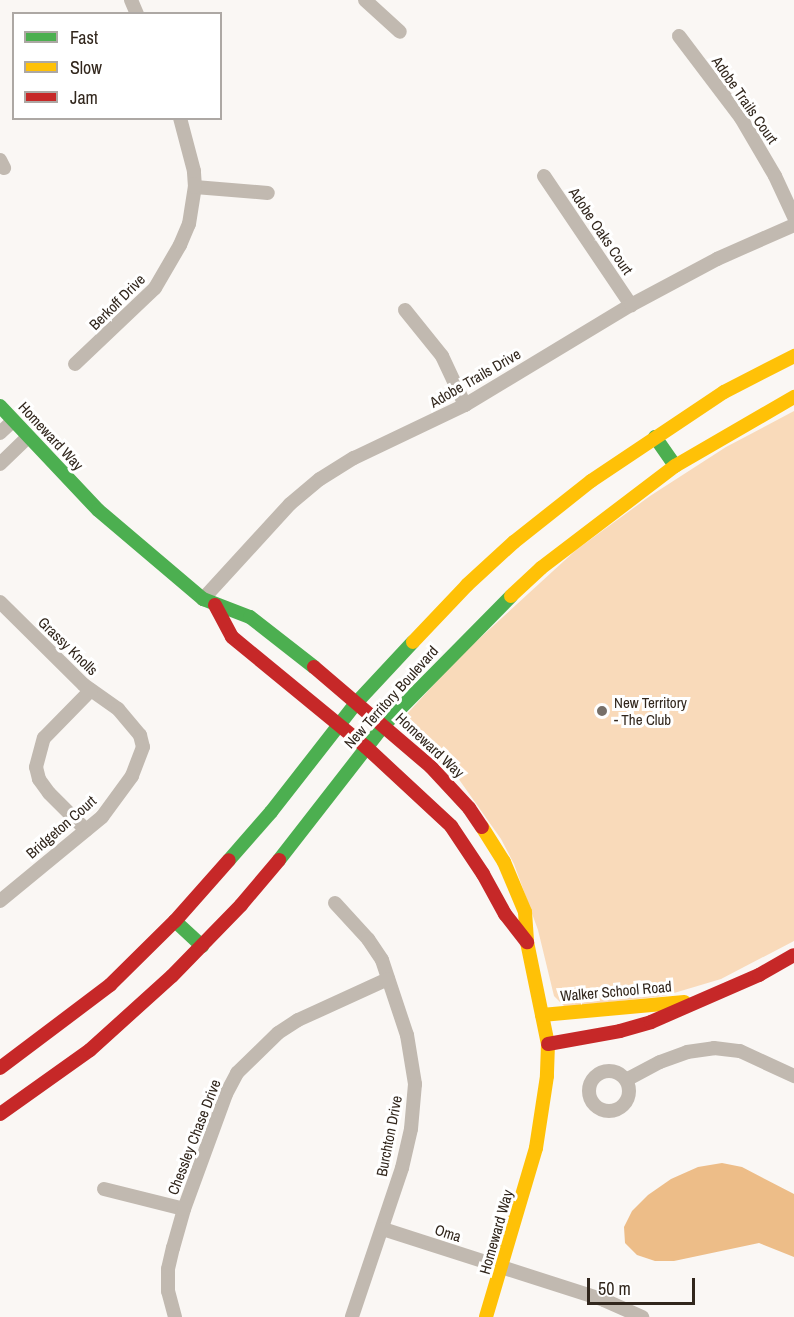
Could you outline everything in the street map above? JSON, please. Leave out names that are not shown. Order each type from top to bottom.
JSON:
[{"type":"main road","name":"New Territory Boulevard","points":[[0,1068],[110,985],[175,921],[272,812],[357,702],[467,585],[514,542],[591,481],[655,436],[724,392],[794,356]]},
{"type":"main road","name":"New Territory Boulevard","points":[[0,1114],[90,1050],[202,946],[241,905],[299,836],[384,725],[540,568],[675,466],[774,406],[794,398]]},
{"type":"main road","name":"Homeward Way","points":[[0,406],[98,510],[209,602],[232,637],[366,747],[431,805],[451,826],[483,874],[505,914],[527,942]]},
{"type":"main road","points":[[655,436],[675,466]]},
{"type":"main road","name":"Homeward Way","points":[[209,602],[250,617],[357,702],[447,781],[492,841],[519,895],[525,912],[527,942],[548,1044],[541,1128],[503,1268],[486,1317]]},
{"type":"main road","points":[[175,921],[202,946]]},
{"type":"main road","name":"Walker School Road","points":[[548,1044],[620,1032],[651,1022],[692,1002],[759,975],[794,955]]},
{"type":"main road","name":"Walker School Road","points":[[542,1015],[692,1002]]},
{"type":"street","points":[[366,0],[400,32]]},
{"type":"street","name":"Adobe Trails Court","points":[[679,36],[741,118],[775,176],[794,217]]},
{"type":"street","name":"Berkoff Drive","points":[[75,364],[129,316],[163,276],[189,224],[195,187],[194,171],[181,120]]},
{"type":"street","name":"Adobe Oaks Court","points":[[544,176],[631,306]]},
{"type":"street","points":[[195,187],[268,193]]},
{"type":"street","name":"Adobe Trails Drive","points":[[209,602],[290,504],[320,479],[354,458],[465,405],[631,306],[717,259],[794,225]]},
{"type":"street","points":[[405,310],[442,356],[465,405]]},
{"type":"street","points":[[0,433],[13,421]]},
{"type":"street","points":[[0,464],[28,437]]},
{"type":"street","name":"Grassy Knolls","points":[[0,602],[90,690],[118,709]]},
{"type":"street","points":[[86,830],[49,793],[39,779],[36,767],[44,738],[90,690]]},
{"type":"street","name":"Bridgeton Court","points":[[0,901],[102,817],[132,776],[143,747],[140,735],[118,709]]},
{"type":"street","name":"Burchton Drive","points":[[335,903],[368,939],[382,960],[407,1035],[415,1084],[404,1158],[383,1229],[352,1317]]},
{"type":"street","name":"Chessley Chase Drive","points":[[175,1317],[168,1292],[168,1269],[184,1209],[225,1094],[237,1073],[278,1033],[298,1020],[388,979]]},
{"type":"street","points":[[626,1080],[669,1058],[714,1048],[740,1051],[794,1076]]},
{"type":"street","points":[[104,1189],[184,1209]]},
{"type":"street","name":"Oma","points":[[383,1229],[604,1300],[634,1315]]},
{"type":"shaded area","name":"New Territory - The Club","points":[[794,411],[794,941],[721,979],[664,996],[565,1007],[554,996],[538,930],[514,864],[501,839],[458,778],[411,739],[403,725],[406,715],[458,658],[576,550],[650,496],[726,447]]},
{"type":"shaded area","points":[[722,1163],[742,1167],[794,1194],[794,1257],[759,1243],[674,1261],[655,1261],[637,1255],[625,1243],[624,1227],[632,1211],[648,1195],[671,1179],[698,1167]]},
{"type":"traffic: fast","points":[[0,406],[98,510],[203,599],[250,617],[314,667]]},
{"type":"traffic: fast","points":[[655,437],[675,466]]},
{"type":"traffic: fast","points":[[279,860],[384,725],[511,596]]},
{"type":"traffic: fast","points":[[229,860],[271,812],[357,702],[413,642]]},
{"type":"traffic: fast","points":[[175,921],[202,946]]},
{"type":"traffic: slow","points":[[413,642],[467,585],[514,542],[591,481],[724,392],[794,356]]},
{"type":"traffic: slow","points":[[511,596],[541,568],[675,466],[794,397]]},
{"type":"traffic: slow","points":[[482,827],[504,862],[525,912],[527,942],[548,1044],[547,1076],[536,1148],[486,1317]]},
{"type":"traffic: slow","points":[[542,1015],[684,1002]]},
{"type":"traffic: jam","points":[[215,605],[232,637],[366,747],[451,826],[483,874],[505,914],[527,942]]},
{"type":"traffic: jam","points":[[314,667],[431,767],[469,808],[482,827]]},
{"type":"traffic: jam","points":[[0,1068],[110,985],[175,921],[229,860]]},
{"type":"traffic: jam","points":[[0,1114],[90,1050],[172,976],[241,905],[279,860]]},
{"type":"traffic: jam","points":[[548,1044],[620,1031],[651,1022],[759,975],[794,955]]},
{"type":"place","name":"New Territory - The Club","points":[[602,711]]}]
